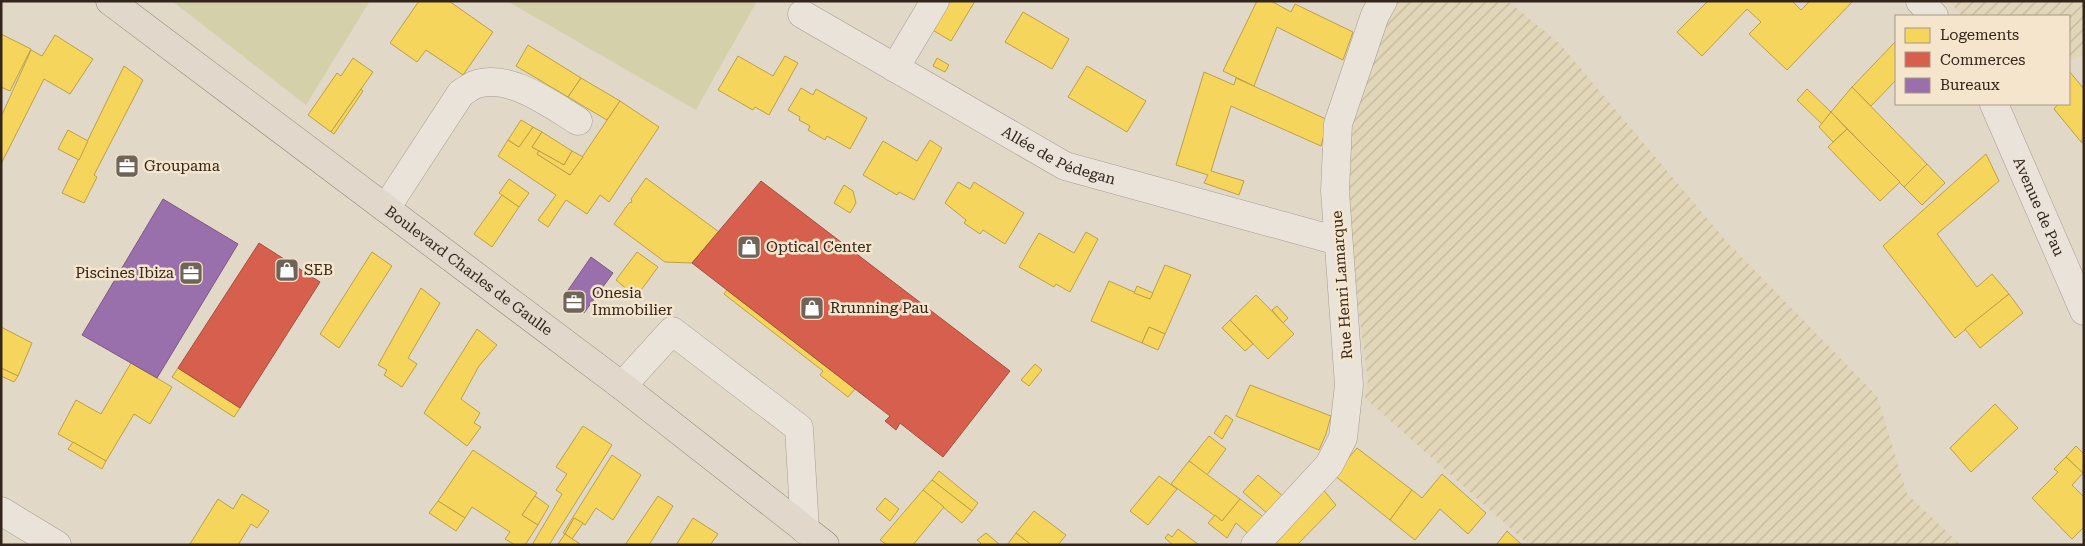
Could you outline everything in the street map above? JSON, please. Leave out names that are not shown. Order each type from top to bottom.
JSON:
[{"type":"main road","name":"Boulevard Charles de Gaulle","points":[[110,1],[622,386],[815,537]]},
{"type":"street","points":[[895,68],[935,1]]},
{"type":"street","name":"Rue Henri Lamarque","points":[[1255,545],[1329,465],[1343,438],[1349,385],[1335,191],[1338,124],[1376,15],[1383,1]]},
{"type":"street","points":[[1920,1],[1933,15]]},
{"type":"street","name":"Allée de Pédegan","points":[[802,14],[1066,166],[1338,241]]},
{"type":"street","points":[[386,208],[461,93],[475,85],[501,82],[532,93],[578,121]]},
{"type":"street","name":"Avenue de Pau","points":[[1994,105],[2084,311]]},
{"type":"street","points":[[622,386],[672,331],[799,428],[815,537]]},
{"type":"street","points":[[1,511],[57,545]]},
{"type":"shaded area","points":[[172,1],[370,1],[306,105]]},
{"type":"shaded area","points":[[507,1],[757,1],[696,110]]},
{"type":"shaded area","points":[[1398,1],[1508,1],[1559,43],[1728,243],[1877,396],[1907,494],[1961,545],[1529,545],[1365,398],[1368,380],[1349,240],[1349,122],[1383,30]]},
{"type":"shaded area","points":[[1949,1],[2084,1],[2084,54],[2070,61],[2070,15],[1961,15]]},
{"type":"building: Logements","points":[[419,1],[449,1],[493,32],[463,75],[426,50],[417,62],[390,43]]},
{"type":"building: Logements","points":[[948,1],[975,1],[951,41],[931,29]]},
{"type":"building: Logements","points":[[1257,1],[1271,1],[1291,12],[1295,4],[1353,32],[1343,60],[1277,27],[1254,86],[1223,71]]},
{"type":"building: Logements","points":[[1708,1],[1792,1],[1801,10],[1810,1],[1853,1],[1787,70],[1749,34],[1761,22],[1747,9],[1702,56],[1677,32]]},
{"type":"building: Logements","points":[[1023,12],[1069,39],[1052,69],[1005,42]]},
{"type":"building: Logements","points":[[1,34],[31,49],[10,91],[1,87]]},
{"type":"building: Logements","points":[[55,35],[93,59],[70,94],[44,79],[1,164],[1,117],[31,50],[42,56]]},
{"type":"building: Logements","points":[[1895,42],[1895,81],[1871,106],[1852,87]]},
{"type":"building: Logements","points":[[528,45],[581,78],[568,97],[516,66]]},
{"type":"building: Logements","points":[[738,56],[773,76],[785,56],[798,63],[769,115],[755,107],[753,110],[718,90]]},
{"type":"building: Logements","points":[[353,58],[373,72],[331,132],[308,115],[337,73],[341,76]]},
{"type":"building: Logements","points":[[937,58],[949,65],[945,72],[933,66]]},
{"type":"building: Logements","points":[[124,66],[143,80],[94,175],[97,177],[84,203],[62,193]]},
{"type":"building: Logements","points":[[1087,66],[1146,101],[1127,132],[1068,97]]},
{"type":"building: Logements","points":[[1204,72],[1234,85],[1236,78],[1328,120],[1321,146],[1231,106],[1211,171],[1244,181],[1239,195],[1204,183],[1208,175],[1176,165]]},
{"type":"building: Logements","points":[[2070,72],[2084,89],[2082,143],[2054,109],[2057,105],[2070,105]]},
{"type":"building: Logements","points":[[581,78],[620,101],[607,120],[568,97]]},
{"type":"building: Logements","points":[[1852,87],[1927,164],[1904,187],[1831,112]]},
{"type":"building: Logements","points":[[801,88],[813,95],[816,89],[867,118],[850,149],[827,136],[825,140],[808,130],[810,126],[799,120],[800,117],[788,110]]},
{"type":"building: Logements","points":[[361,89],[363,91],[334,134],[331,132]]},
{"type":"building: Logements","points":[[1807,89],[1831,112],[1822,124],[1797,100]]},
{"type":"building: Logements","points":[[620,101],[659,127],[609,202],[600,195],[587,214],[566,200],[548,227],[538,220],[556,195],[498,156],[508,140],[519,147],[533,127],[542,132],[532,147],[539,151],[537,154],[570,175]]},
{"type":"building: Logements","points":[[1831,112],[1847,129],[1833,142],[1819,127]]},
{"type":"building: Logements","points":[[521,120],[533,127],[519,147],[508,140]]},
{"type":"building: Logements","points":[[1847,129],[1900,182],[1880,201],[1828,147]]},
{"type":"building: Logements","points":[[68,130],[88,141],[79,160],[58,149]]},
{"type":"building: Logements","points":[[542,132],[572,151],[564,165],[532,147]]},
{"type":"building: Logements","points":[[930,140],[942,148],[914,200],[899,192],[897,195],[863,175],[883,141],[917,161]]},
{"type":"building: Logements","points":[[539,151],[564,165],[572,151],[583,157],[570,175],[537,154]]},
{"type":"building: Logements","points":[[1986,154],[1999,181],[1937,234],[1977,287],[1992,274],[2009,294],[1955,338],[1883,246]]},
{"type":"building: Logements","points":[[1927,164],[1945,183],[1922,205],[1904,187]]},
{"type":"building: Logements","points":[[646,178],[719,232],[692,263],[665,262],[614,224],[629,203],[632,202],[631,199]]},
{"type":"building: Logements","points":[[509,179],[529,193],[519,207],[499,193]]},
{"type":"building: Logements","points":[[958,182],[970,189],[974,182],[1024,213],[1005,244],[983,230],[980,234],[964,223],[966,220],[945,203]]},
{"type":"building: Logements","points":[[844,185],[853,191],[856,203],[850,213],[834,203]]},
{"type":"building: Logements","points":[[502,195],[519,207],[492,247],[474,234]]},
{"type":"building: Logements","points":[[1086,232],[1098,239],[1070,292],[1056,284],[1054,287],[1019,267],[1039,233],[1074,253]]},
{"type":"building: Logements","points":[[372,252],[392,266],[339,348],[320,334]]},
{"type":"building: Logements","points":[[637,252],[658,267],[636,297],[616,280]]},
{"type":"building: Logements","points":[[1165,265],[1191,275],[1165,334],[1149,327],[1142,343],[1091,321],[1109,281],[1150,299]]},
{"type":"building: Logements","points":[[1137,286],[1153,293],[1150,299],[1134,293]]},
{"type":"building: Logements","points":[[421,288],[440,303],[408,358],[417,364],[402,387],[384,375],[387,370],[378,365]]},
{"type":"building: Logements","points":[[727,290],[855,389],[848,397],[820,375],[823,371],[724,294]]},
{"type":"building: Logements","points":[[2009,294],[2023,313],[1980,348],[1965,329]]},
{"type":"building: Logements","points":[[1256,295],[1294,334],[1268,359],[1230,320]]},
{"type":"building: Logements","points":[[1277,306],[1288,318],[1283,323],[1272,310]]},
{"type":"building: Logements","points":[[1230,320],[1253,344],[1245,351],[1222,328]]},
{"type":"building: Logements","points":[[1,327],[32,343],[18,376],[1,368]]},
{"type":"building: Logements","points":[[1149,327],[1165,334],[1158,350],[1142,343]]},
{"type":"building: Logements","points":[[477,329],[497,345],[479,366],[461,399],[480,413],[474,423],[481,427],[467,446],[424,413]]},
{"type":"building: Logements","points":[[131,363],[172,387],[150,424],[134,414],[106,461],[58,434],[76,400],[101,414]]},
{"type":"building: Logements","points":[[1035,364],[1042,370],[1029,386],[1021,380]]},
{"type":"building: Logements","points":[[1,368],[18,376],[14,382],[1,376]]},
{"type":"building: Logements","points":[[178,368],[240,408],[234,417],[172,377]]},
{"type":"building: Logements","points":[[1250,385],[1331,416],[1319,450],[1236,416]]},
{"type":"building: Logements","points":[[1995,404],[2018,428],[1971,472],[1950,448]]},
{"type":"building: Logements","points":[[1226,415],[1233,420],[1222,439],[1214,433]]},
{"type":"building: Logements","points":[[583,426],[612,445],[549,545],[532,545],[562,494],[556,490],[567,474],[556,467]]},
{"type":"building: Logements","points":[[1209,436],[1226,449],[1207,475],[1189,461]]},
{"type":"building: Logements","points":[[73,442],[106,461],[102,469],[68,449]]},
{"type":"building: Logements","points":[[2076,446],[2084,454],[2083,473],[2066,457]]},
{"type":"building: Logements","points":[[1357,448],[1412,490],[1390,520],[1334,475]]},
{"type":"building: Logements","points":[[473,450],[537,493],[522,515],[538,525],[525,545],[515,545],[505,539],[510,532],[472,507],[465,518],[438,501]]},
{"type":"building: Logements","points":[[612,455],[641,475],[613,520],[596,508],[585,525],[574,518],[565,534],[563,533]]},
{"type":"building: Logements","points":[[2066,457],[2083,473],[2072,485],[2084,497],[2084,527],[2072,539],[2032,498],[2058,472],[2054,469]]},
{"type":"building: Logements","points":[[1189,461],[1240,499],[1222,521],[1171,484]]},
{"type":"building: Logements","points":[[939,471],[978,503],[972,511],[932,480]]},
{"type":"building: Logements","points":[[1442,474],[1486,513],[1468,534],[1440,509],[1415,540],[1390,520],[1412,490],[1422,498]]},
{"type":"building: Logements","points":[[1258,475],[1284,497],[1269,515],[1243,492]]},
{"type":"building: Logements","points":[[1159,476],[1177,489],[1148,525],[1130,511]]},
{"type":"building: Logements","points":[[932,480],[972,511],[962,523],[923,490]]},
{"type":"building: Logements","points":[[1321,487],[1336,505],[1297,545],[1267,545]]},
{"type":"building: Logements","points":[[923,490],[944,507],[913,545],[887,545],[880,540]]},
{"type":"building: Logements","points":[[242,494],[269,511],[257,528],[251,524],[238,545],[190,544],[218,499],[233,509]]},
{"type":"building: Logements","points":[[535,496],[549,506],[538,525],[522,515]]},
{"type":"building: Logements","points":[[658,496],[673,506],[649,545],[625,545]]},
{"type":"building: Logements","points":[[885,498],[899,509],[890,521],[876,509]]},
{"type":"building: Logements","points":[[1240,499],[1266,519],[1250,535],[1236,523],[1227,538],[1208,523],[1215,515],[1222,521]]},
{"type":"building: Logements","points":[[438,501],[465,518],[456,531],[429,513]]},
{"type":"building: Logements","points":[[1034,511],[1066,535],[1058,545],[1031,545],[1016,533]]},
{"type":"building: Logements","points":[[574,518],[583,523],[572,539],[565,534]]},
{"type":"building: Logements","points":[[693,518],[718,534],[710,545],[676,545]]},
{"type":"building: Logements","points":[[1178,529],[1199,545],[1173,545],[1165,538],[1168,534],[1172,537]]},
{"type":"building: Logements","points":[[1507,531],[1522,545],[1496,545]]},
{"type":"building: Logements","points":[[986,533],[999,545],[979,545],[981,543],[977,540]]},
{"type":"building: Logements","points":[[1016,533],[1030,544],[1007,545]]},
{"type":"building: Logements","points":[[565,534],[580,544],[580,545],[558,544]]},
{"type":"building: Commerces","points":[[761,181],[1010,371],[943,457],[900,423],[896,430],[885,421],[890,416],[692,263]]},
{"type":"building: Commerces","points":[[259,243],[320,282],[240,408],[178,368]]},
{"type":"building: Bureaux","points":[[163,199],[238,244],[157,378],[82,335]]},
{"type":"building: Bureaux","points":[[591,257],[613,273],[584,313],[564,296]]},
{"type":"place","name":"Groupama","points":[[127,166]]},
{"type":"place","name":"Optical Center","points":[[749,247]]},
{"type":"place","name":"SEB","points":[[287,270]]},
{"type":"place","name":"Piscines Ibiza","points":[[191,273]]},
{"type":"place","name":"Onesia Immobilier","points":[[574,302]]},
{"type":"place","name":"Rrunning Pau","points":[[812,308]]}]
